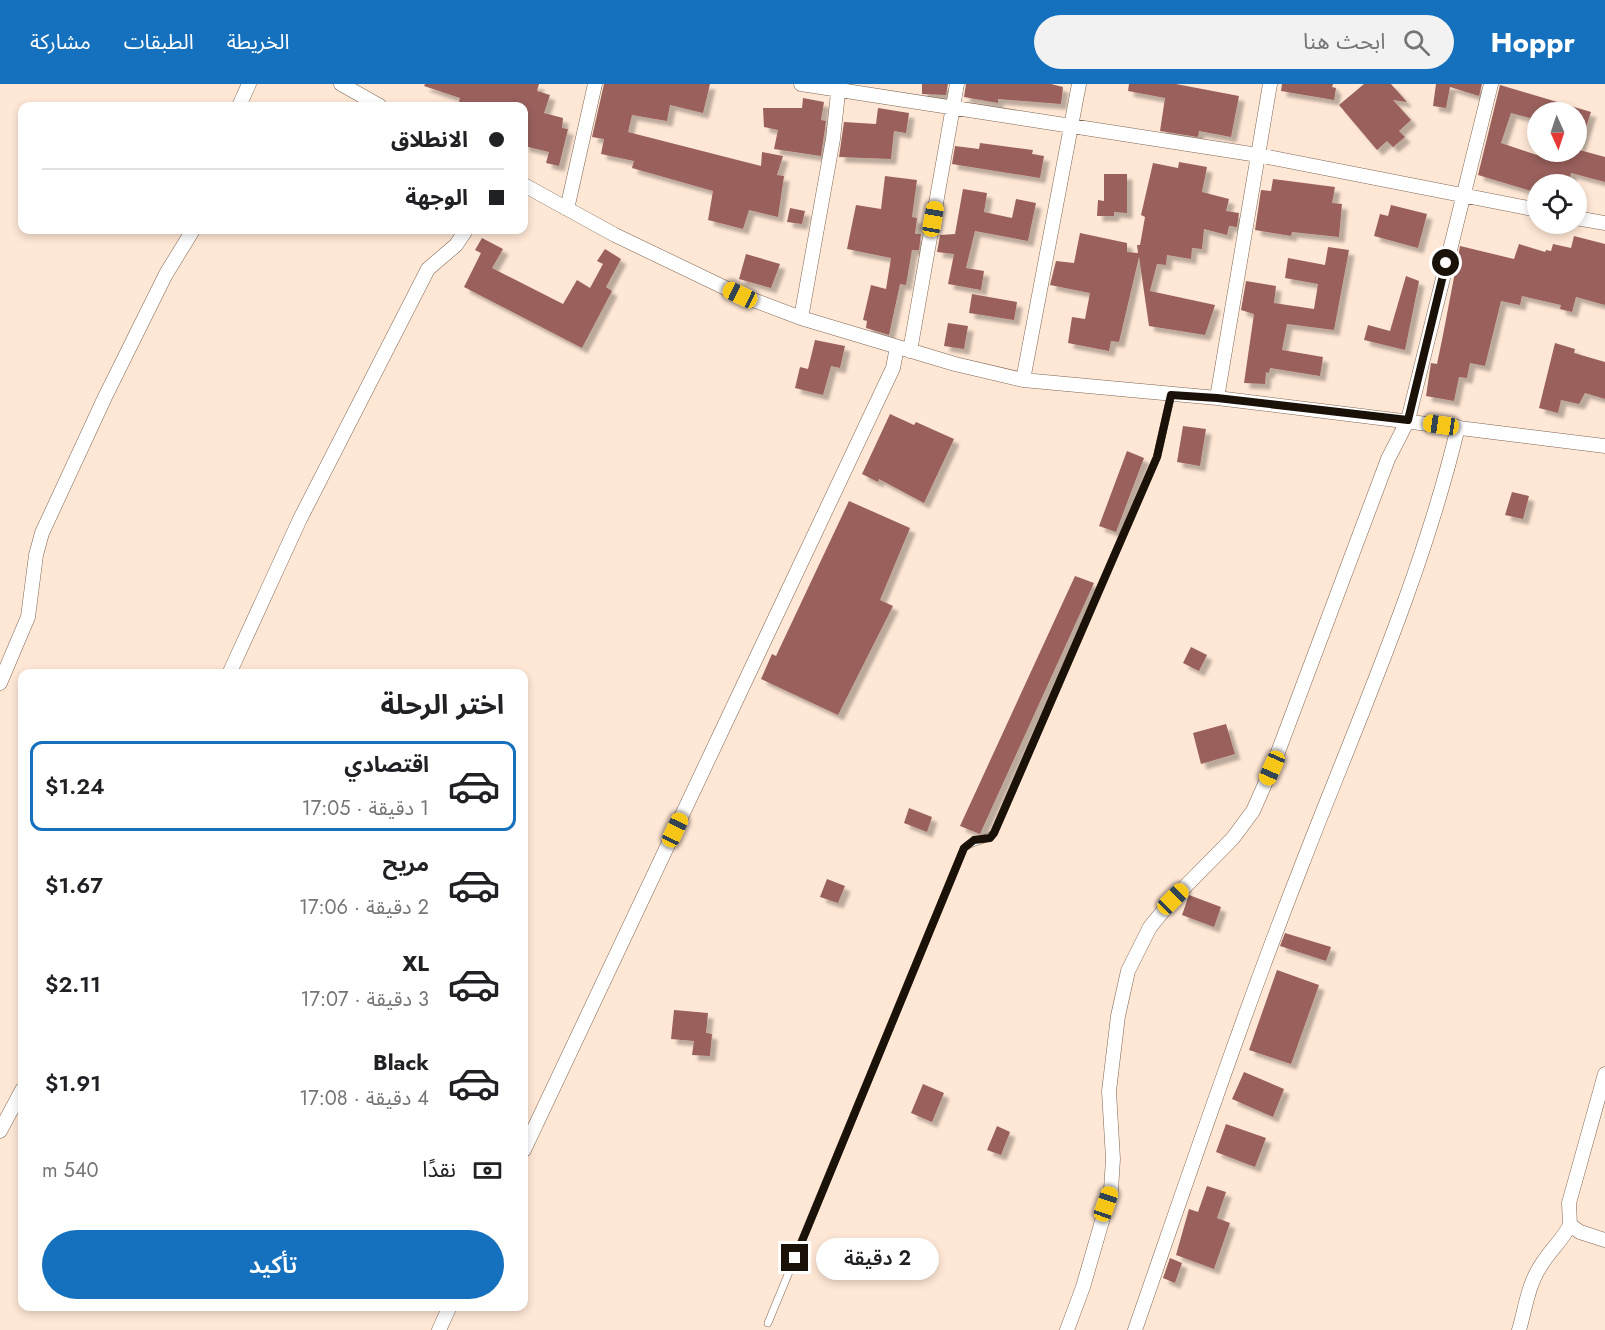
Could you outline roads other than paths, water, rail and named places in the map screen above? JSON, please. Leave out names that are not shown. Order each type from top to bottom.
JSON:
[{"type":"street","points":[[241,102],[249,84]]},
{"type":"street","points":[[567,209],[595,84]]},
{"type":"street","points":[[801,84],[838,87],[1070,128],[1258,155],[1527,208]]},
{"type":"street","points":[[528,1142],[904,349],[957,84]]},
{"type":"street","points":[[1023,380],[1079,84]]},
{"type":"street","points":[[1217,398],[1270,84]]},
{"type":"street","points":[[1067,1330],[1083,1287],[1111,1190],[1113,1159],[1109,1092],[1118,1016],[1128,971],[1150,927],[1173,899],[1233,838],[1253,812],[1272,768],[1389,459],[1408,420],[1491,84]]},
{"type":"street","points":[[347,86],[373,102]]},
{"type":"street","points":[[801,318],[833,139],[838,87]]},
{"type":"street","points":[[528,187],[615,235],[740,295],[801,318],[904,349],[1023,380],[1217,398],[1605,446]]},
{"type":"street","points":[[1587,220],[1605,223]]},
{"type":"street","points":[[0,683],[28,617],[36,555],[42,533],[105,396],[166,274],[191,234]]},
{"type":"street","points":[[231,669],[300,519],[428,269],[456,244],[463,234]]},
{"type":"street","points":[[1135,1330],[1255,984],[1418,564],[1443,489],[1458,427]]},
{"type":"street","points":[[1520,1330],[1534,1278],[1548,1255],[1562,1242],[1570,1224],[1569,1203],[1605,1074]]},
{"type":"street","points":[[0,1131],[18,1097]]},
{"type":"street","points":[[1570,1224],[1580,1232],[1605,1240]]},
{"type":"street","points":[[439,1330],[448,1311]]},
{"type":"lane","points":[[768,1323],[964,848],[974,840],[990,838],[994,833],[1042,726],[1157,457],[1171,395]]}]
